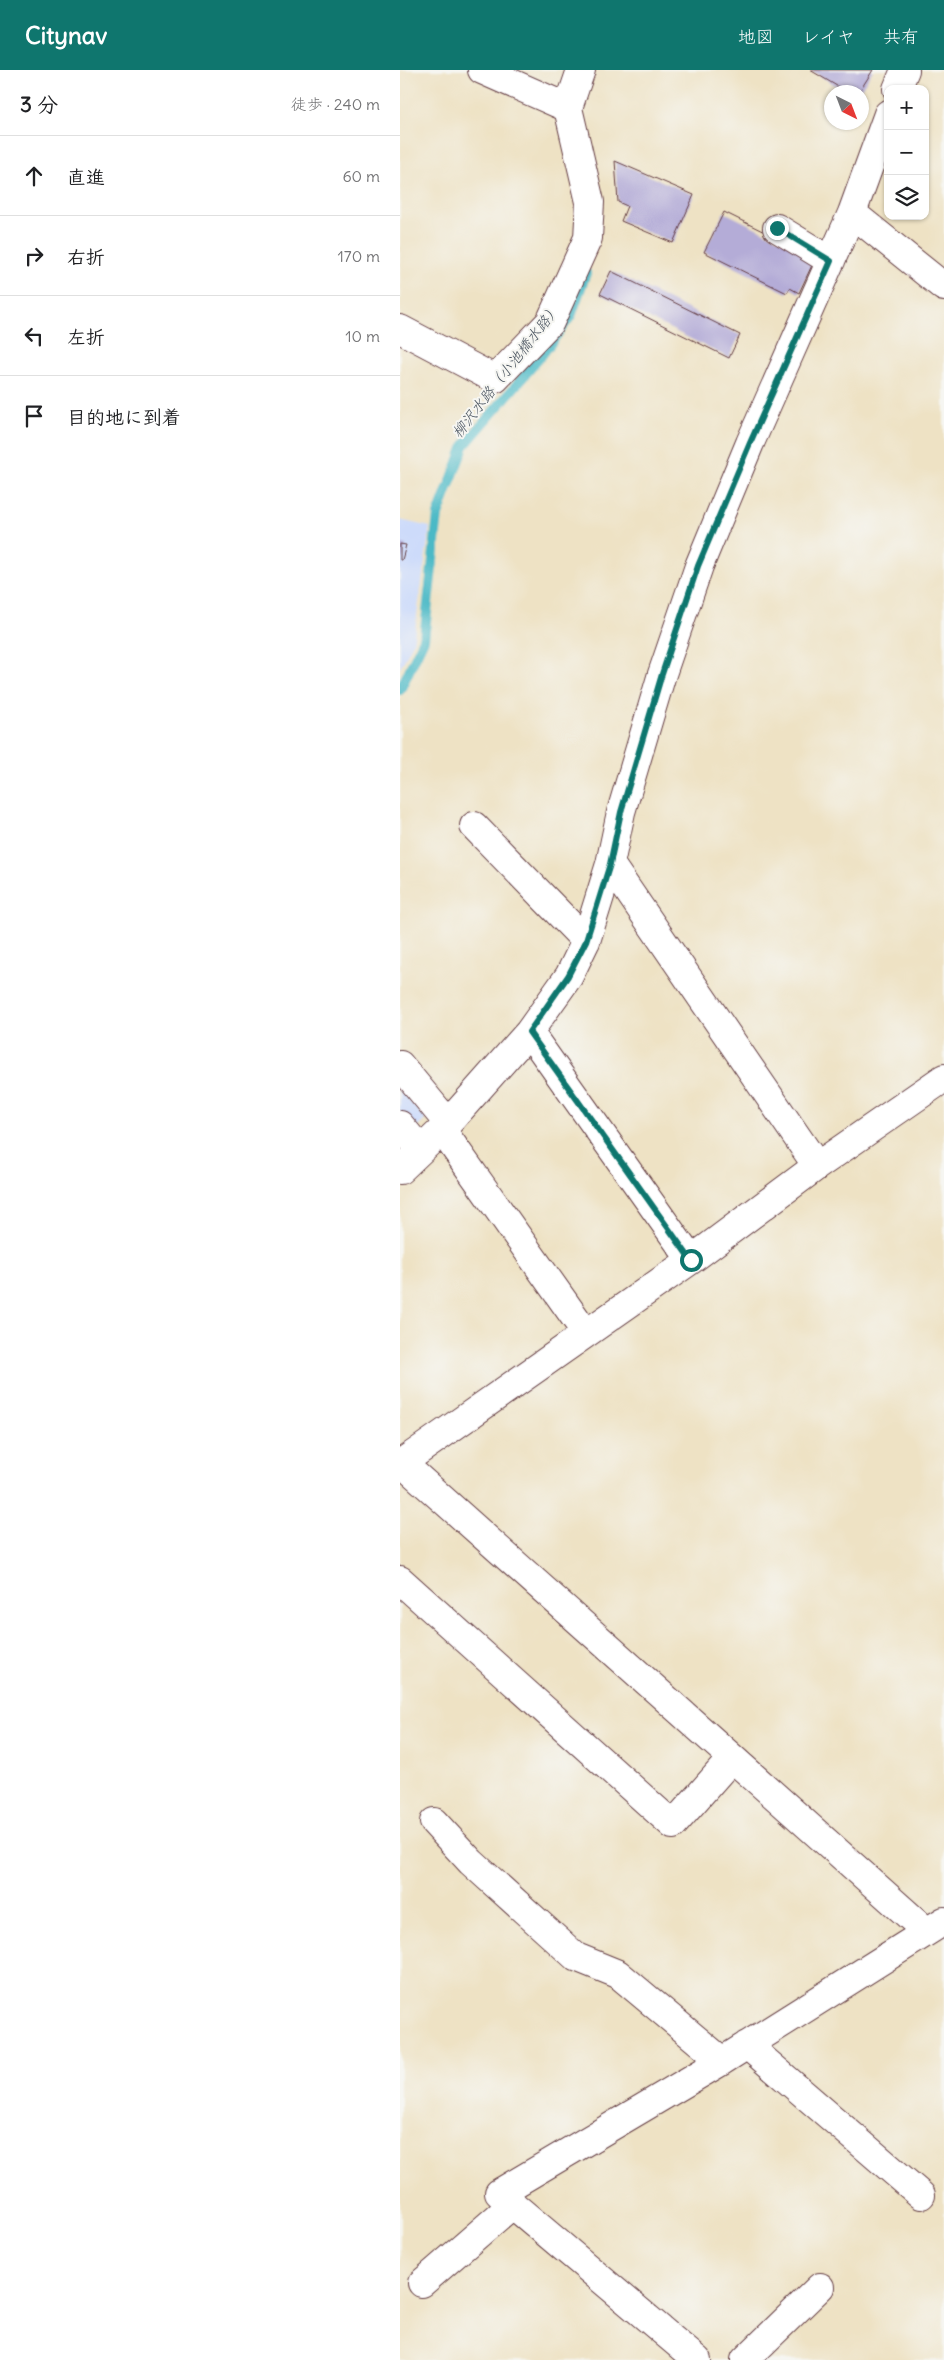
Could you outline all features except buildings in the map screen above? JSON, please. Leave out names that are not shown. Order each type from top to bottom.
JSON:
[{"type":"street","points":[[482,70],[568,108]]},
{"type":"street","points":[[400,329],[495,379],[550,322],[588,238],[590,202],[568,108],[581,70]]},
{"type":"street","points":[[899,85],[905,70]]},
{"type":"street","points":[[400,1170],[445,1126],[529,1032],[568,976],[586,941],[610,864],[621,812],[662,674],[698,566],[750,443],[852,213],[884,125]]},
{"type":"street","points":[[852,213],[944,286]]},
{"type":"street","points":[[777,228],[831,261]]},
{"type":"street","points":[[474,826],[586,941]]},
{"type":"street","points":[[610,864],[817,1166]]},
{"type":"street","points":[[529,1032],[691,1260]]},
{"type":"street","points":[[400,1065],[445,1126],[586,1333]]},
{"type":"street","points":[[697,2360],[499,2193],[722,2061],[935,1926],[732,1758],[401,1464],[691,1260],[817,1166],[944,1078]]},
{"type":"street","points":[[400,1125],[420,1149]]},
{"type":"street","points":[[400,1580],[673,1825],[732,1758]]},
{"type":"street","points":[[434,1822],[471,1862],[576,1957],[618,1974],[722,2061]]},
{"type":"street","points":[[747,2045],[921,2195]]},
{"type":"street","points":[[422,2283],[513,2204]]},
{"type":"street","points":[[745,2360],[820,2287]]},
{"type":"shaded area","points":[[400,520],[430,527],[413,643],[400,669]]},
{"type":"shaded area","points":[[400,1090],[426,1119],[400,1145]]},
{"type":"waterway","name":"柳沢水路（小池橋水路）","points":[[400,690],[424,639],[438,515],[464,446],[541,356],[571,316],[586,273]]},
{"type":"route","points":[[691,1260],[529,1032],[568,976],[586,941],[610,864],[621,812],[662,674],[698,566],[831,261],[777,228]]}]
